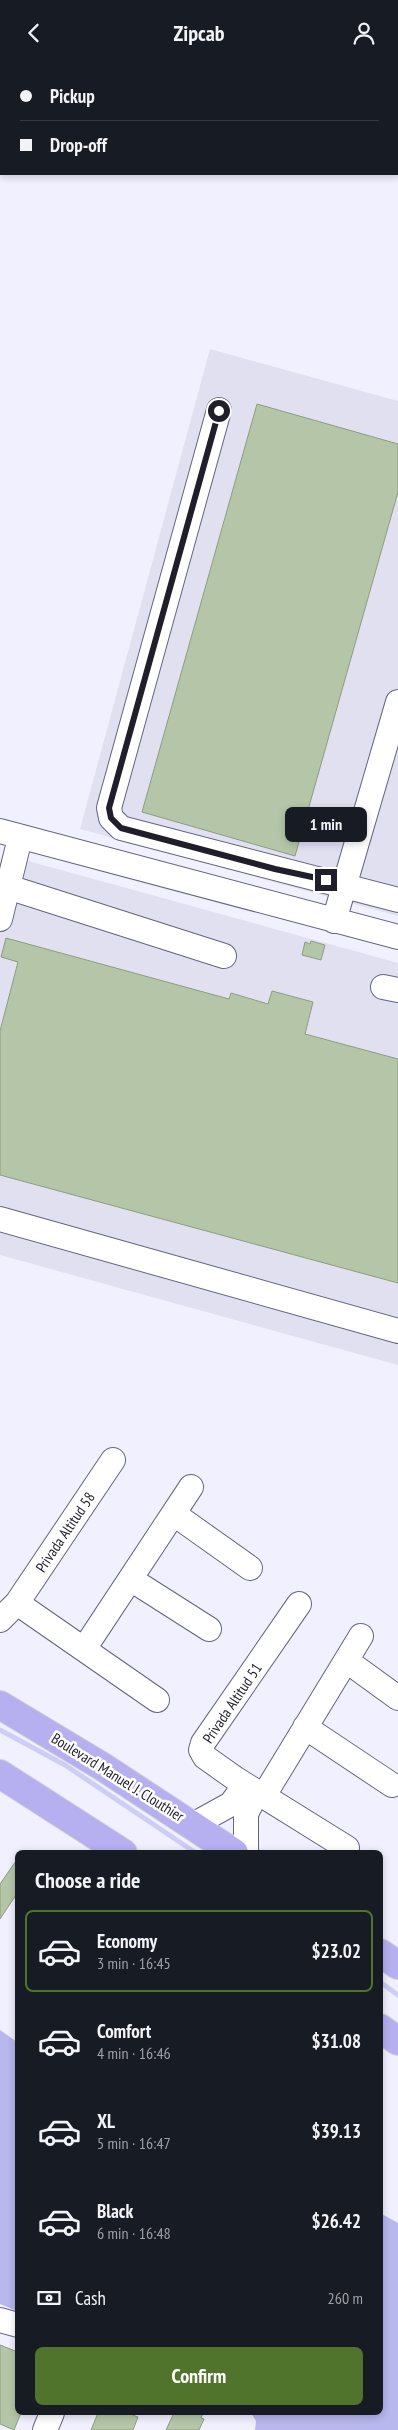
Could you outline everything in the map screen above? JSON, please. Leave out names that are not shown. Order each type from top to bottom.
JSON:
[{"type":"main road","name":"Boulevard Manuel J. Clouthier","points":[[0,1705],[194,1825],[230,1850]]},
{"type":"main road","points":[[0,1774],[118,1850]]},
{"type":"main road","points":[[383,1955],[398,1965]]},
{"type":"main road","points":[[383,2031],[398,2041]]},
{"type":"street","points":[[219,411],[109,808],[111,818],[121,828],[275,869],[343,884],[398,900]]},
{"type":"street","points":[[334,921],[343,884],[398,702]]},
{"type":"street","points":[[0,919],[8,887],[10,834],[398,937]]},
{"type":"street","points":[[8,887],[224,956]]},
{"type":"street","points":[[0,1219],[398,1331]]},
{"type":"street","name":"Privada Altitud 58","points":[[113,1460],[5,1617],[84,1649],[157,1700]]},
{"type":"street","points":[[84,1649],[132,1580],[191,1487]]},
{"type":"street","points":[[174,1514],[250,1567]]},
{"type":"street","points":[[132,1580],[210,1629]]},
{"type":"street","name":"Privada Altitud 51","points":[[300,1604],[203,1743],[201,1750],[205,1757],[256,1792],[347,1848]]},
{"type":"street","points":[[246,1850],[246,1814],[256,1792],[305,1727],[361,1636]]},
{"type":"street","points":[[347,1661],[398,1698]]},
{"type":"street","points":[[305,1727],[392,1785]]},
{"type":"street","points":[[194,1825],[231,1804],[239,1793],[256,1792]]},
{"type":"street","points":[[0,2320],[15,2324]]},
{"type":"street","points":[[45,2430],[51,2415]]},
{"type":"shaded area","points":[[210,349],[398,401],[398,916],[80,829]]},
{"type":"shaded area","points":[[3,854],[398,963],[398,1365],[0,1255],[0,864]]},
{"type":"shaded area","points":[[0,2030],[15,2041],[15,2310],[0,2304]]},
{"type":"shaded area","points":[[383,2215],[398,2223],[398,2430],[255,2430],[256,2421],[252,2415],[383,2415]]},
{"type":"building","points":[[257,404],[398,444],[398,492],[295,856],[142,812]]},
{"type":"building","points":[[6,938],[229,999],[231,993],[268,1004],[272,991],[313,1002],[305,1034],[398,1059],[398,1283],[0,1175],[0,1031],[18,962],[1,957]]},
{"type":"building","points":[[311,941],[325,945],[321,960],[302,955],[305,942],[310,944]]},
{"type":"building","points":[[15,1862],[15,1896],[0,1919],[0,1884]]},
{"type":"building","points":[[0,2345],[15,2351],[15,2415],[20,2415],[14,2430],[0,2424]]},
{"type":"building","points":[[97,2415],[133,2415],[138,2417],[133,2430],[91,2430]]},
{"type":"building","points":[[173,2415],[202,2415],[201,2418],[204,2419],[199,2430],[166,2430]]},
{"type":"waterway","points":[[0,1730],[65,1765],[192,1850]]},
{"type":"waterway","points":[[383,1984],[398,1995]]},
{"type":"route","points":[[219,411],[109,808],[111,818],[121,828],[275,869],[326,880]]}]
